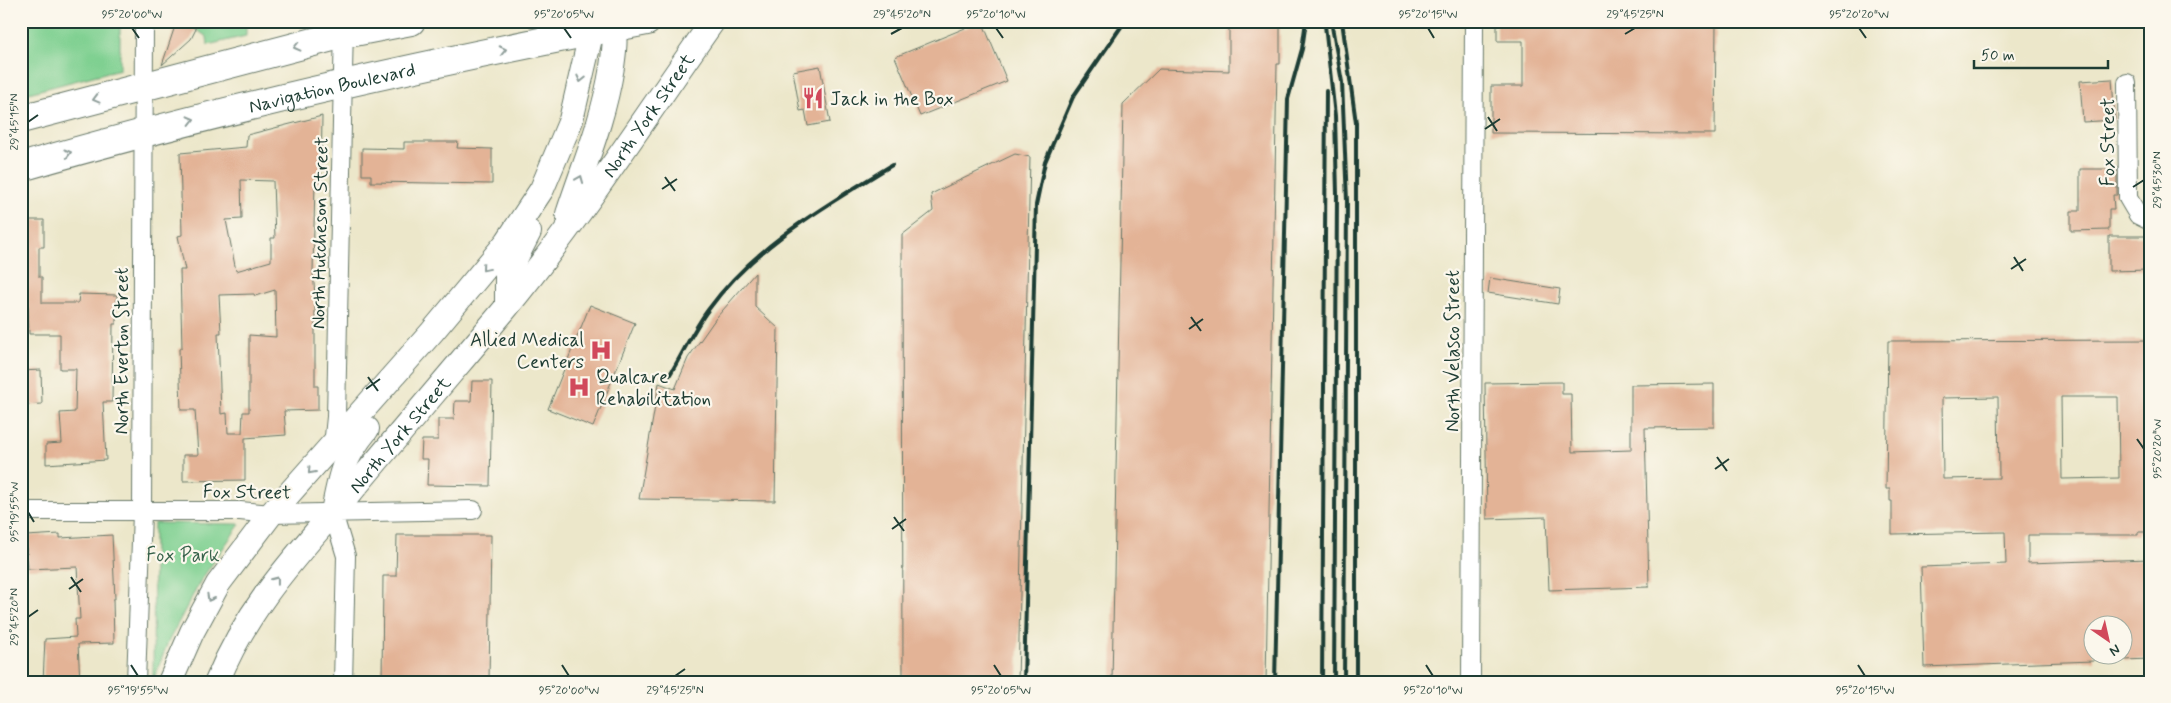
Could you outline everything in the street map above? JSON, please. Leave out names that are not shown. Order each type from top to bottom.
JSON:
[{"type":"main road","points":[[21,119],[344,28],[410,21]]},
{"type":"main road","name":"Navigation Boulevard","points":[[21,167],[143,131],[344,82],[603,25],[647,21]]},
{"type":"main road","name":"North York Street","points":[[217,682],[226,658],[254,608],[289,563],[507,306],[558,242],[713,21]]},
{"type":"main road","points":[[170,682],[192,632],[218,584],[271,514],[432,332],[507,242],[542,189],[571,120],[603,25]]},
{"type":"main road","points":[[558,242],[593,148],[604,109],[613,57],[603,25]]},
{"type":"main road","points":[[507,306],[507,274],[538,218],[554,160]]},
{"type":"main road","points":[[333,512],[341,471],[351,449],[392,397],[432,332]]},
{"type":"street","name":"North Everton Street","points":[[136,682],[142,512],[144,21]]},
{"type":"street","name":"North Velasco Street","points":[[1471,682],[1474,21]]},
{"type":"street","name":"North Hutcheson Street","points":[[333,446],[336,417],[344,28]]},
{"type":"street","name":"Fox Street","points":[[2127,83],[2128,198],[2138,215],[2150,221]]},
{"type":"street","name":"Fox Street","points":[[21,511],[240,511],[271,514],[473,510]]},
{"type":"street","points":[[333,512],[346,556],[344,682]]},
{"type":"green space","points":[[21,21],[120,21],[120,69],[21,95]]},
{"type":"green space","points":[[184,21],[246,21],[246,36],[208,45],[207,37]]},
{"type":"green space","name":"Fox Park","points":[[154,523],[240,524],[201,580],[168,642],[153,681]]},
{"type":"building","points":[[179,21],[184,21],[196,29],[191,39],[162,65],[174,29]]},
{"type":"building","points":[[982,21],[1007,81],[920,116],[895,57]]},
{"type":"building","points":[[1229,21],[1280,21],[1280,64],[1277,64],[1266,682],[1112,682],[1123,104],[1159,69],[1229,71]]},
{"type":"building","points":[[1497,21],[1716,21],[1715,134],[1491,133],[1491,86],[1523,86],[1523,41],[1497,41]]},
{"type":"building","points":[[820,66],[830,122],[808,126],[805,110],[800,111],[793,71]]},
{"type":"building","points":[[2112,79],[2115,120],[2083,122],[2080,81]]},
{"type":"building","points":[[322,116],[321,182],[315,182],[313,271],[315,296],[315,386],[318,386],[318,410],[284,411],[286,435],[245,438],[245,480],[183,481],[183,455],[198,455],[195,410],[181,410],[179,349],[182,348],[180,270],[185,270],[178,236],[182,235],[180,153],[246,147],[247,135]],"holes":[[[241,180],[273,181],[275,238],[271,238],[271,261],[236,271],[226,220],[242,219]],[[275,290],[276,337],[249,335],[249,412],[243,412],[242,433],[228,433],[227,413],[221,414],[218,333],[221,333],[219,295],[254,294],[255,296]]]},
{"type":"building","points":[[404,142],[458,142],[457,148],[492,149],[492,184],[371,182],[371,175],[362,175],[362,148],[404,149]]},
{"type":"building","points":[[1015,154],[1030,157],[1018,682],[903,682],[902,235],[933,211],[931,194]]},
{"type":"building","points":[[2080,169],[2117,169],[2117,195],[2113,195],[2114,209],[2109,209],[2109,230],[2071,231],[2071,211],[2080,211]]},
{"type":"building","points":[[21,220],[44,220],[44,247],[39,247],[39,277],[42,277],[42,303],[78,303],[79,294],[117,295],[116,324],[113,324],[112,402],[103,402],[106,460],[46,464],[46,444],[62,443],[60,413],[75,412],[76,369],[60,369],[60,334],[29,334],[28,306],[21,306]]},
{"type":"building","points":[[2109,236],[2150,236],[2150,270],[2109,271]]},
{"type":"building","points":[[755,273],[755,307],[778,328],[775,501],[639,499],[659,383],[675,389],[688,358],[716,318]]},
{"type":"building","points":[[1490,278],[1560,289],[1558,304],[1488,293]]},
{"type":"building","points":[[590,305],[635,323],[593,427],[548,409]]},
{"type":"building","points":[[2150,340],[2150,532],[2138,532],[2138,535],[2028,535],[2028,563],[2150,559],[2150,659],[2134,660],[2134,616],[2084,616],[2084,661],[1924,667],[1921,567],[2006,564],[2005,532],[1892,534],[1892,501],[1890,501],[1890,489],[1886,489],[1888,341]],"holes":[[[1998,397],[1999,478],[1943,479],[1942,398]],[[2061,397],[2118,397],[2119,478],[2062,479]]]},
{"type":"building","points":[[41,370],[42,404],[21,405],[21,371]]},
{"type":"building","points":[[472,381],[492,381],[490,486],[427,485],[428,459],[421,459],[422,440],[438,440],[438,419],[454,419],[455,401],[471,401]]},
{"type":"building","points":[[1562,382],[1562,394],[1571,394],[1572,452],[1631,450],[1631,385],[1714,384],[1714,427],[1645,428],[1649,587],[1549,590],[1546,517],[1487,519],[1485,383]]},
{"type":"building","points":[[60,534],[60,538],[112,535],[115,599],[113,599],[114,643],[78,644],[80,682],[43,682],[45,639],[76,637],[75,619],[80,619],[77,567],[28,569],[26,536]]},
{"type":"building","points":[[397,535],[491,535],[489,682],[382,682],[383,576],[396,576]]},
{"type":"railway","points":[[1024,682],[1036,205],[1045,162],[1073,97],[1125,21]]},
{"type":"railway","points":[[1275,682],[1288,99],[1302,49],[1306,21]]},
{"type":"railway","points":[[1331,21],[1342,82],[1347,201],[1344,682]]},
{"type":"railway","points":[[1342,21],[1356,123],[1356,682]]},
{"type":"railway","points":[[1325,25],[1335,116],[1337,194],[1334,682]]},
{"type":"railway","points":[[1322,682],[1326,91]]},
{"type":"railway","points":[[669,376],[708,310],[747,266],[792,228],[892,165]]},
{"type":"place","name":"Jack in the Box","points":[[813,98]]},
{"type":"place","name":"Allied Medical Centers","points":[[601,350]]},
{"type":"place","name":"Qualcare Rehabilitation","points":[[579,387]]}]
